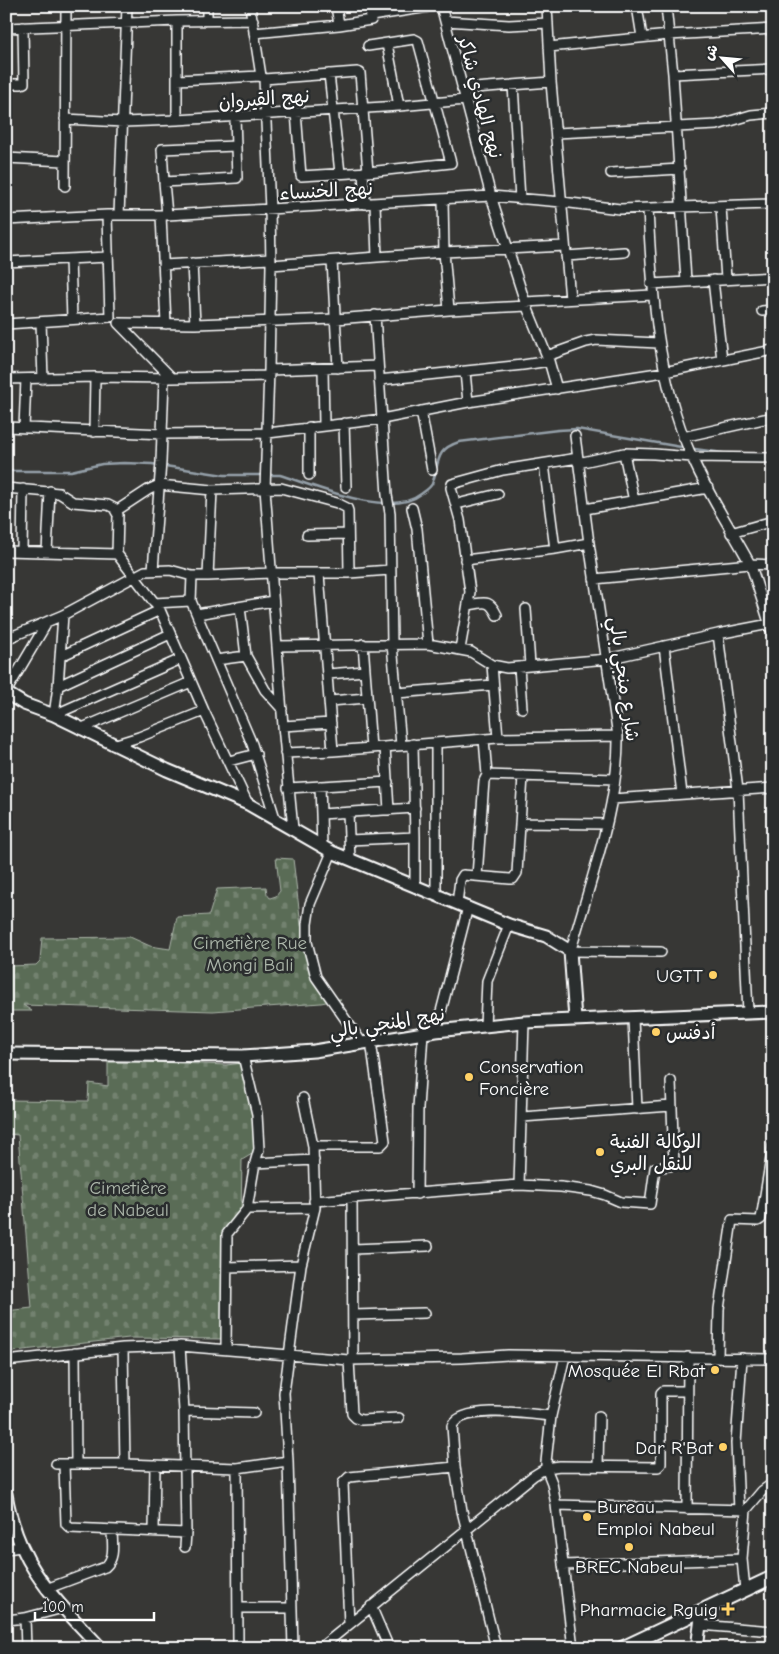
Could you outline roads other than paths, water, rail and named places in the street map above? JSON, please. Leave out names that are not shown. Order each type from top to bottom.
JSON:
[{"type":"main road","points":[[622,1648],[773,1577]]},
{"type":"street","points":[[65,186],[66,6]]},
{"type":"street","points":[[119,215],[126,6]]},
{"type":"street","points":[[207,6],[207,20]]},
{"type":"street","points":[[250,6],[266,114],[271,262],[268,433],[265,486],[285,753],[293,829]]},
{"type":"street","points":[[336,6],[339,25]]},
{"type":"street","points":[[254,33],[339,25],[371,20],[371,16],[404,8],[434,6]]},
{"type":"street","name":"نهج الهادي شاكر","points":[[440,6],[491,196],[526,304],[548,358],[557,389]]},
{"type":"street","points":[[547,6],[551,82],[570,299]]},
{"type":"street","points":[[637,6],[642,38]]},
{"type":"street","points":[[666,6],[680,169],[686,281]]},
{"type":"street","points":[[6,28],[252,20]]},
{"type":"street","points":[[177,120],[178,21]]},
{"type":"street","points":[[445,21],[509,25],[548,24]]},
{"type":"street","points":[[6,84],[24,83],[23,27]]},
{"type":"street","points":[[549,47],[669,35],[773,29]]},
{"type":"street","points":[[296,112],[300,176],[365,172],[451,163],[417,40],[368,46]]},
{"type":"street","points":[[387,44],[399,106]]},
{"type":"street","points":[[673,74],[773,69]]},
{"type":"street","points":[[176,80],[360,73],[364,108],[365,204]]},
{"type":"street","points":[[330,74],[340,174]]},
{"type":"street","points":[[462,89],[551,82]]},
{"type":"street","points":[[513,85],[520,199]]},
{"type":"street","name":"نهج القيروان","points":[[65,119],[123,122],[177,120],[465,100]]},
{"type":"street","points":[[556,133],[717,125],[751,115],[773,113]]},
{"type":"street","points":[[164,182],[237,178],[235,116]]},
{"type":"street","points":[[166,324],[163,265],[164,182],[162,149],[236,146]]},
{"type":"street","points":[[6,158],[64,161]]},
{"type":"street","points":[[611,173],[680,169]]},
{"type":"street","name":"نهج الخنساء","points":[[6,220],[107,215],[164,215],[491,196],[620,209],[773,204]]},
{"type":"street","points":[[443,199],[444,252],[450,310]]},
{"type":"street","points":[[375,204],[377,257]]},
{"type":"street","points":[[721,206],[726,279]]},
{"type":"street","points":[[648,209],[652,295],[658,344],[664,372],[692,457],[731,533],[750,564],[773,635]]},
{"type":"street","points":[[107,215],[110,317]]},
{"type":"street","points":[[163,265],[332,261],[444,252],[565,246]]},
{"type":"street","points":[[566,256],[624,252]]},
{"type":"street","points":[[6,262],[108,257]]},
{"type":"street","points":[[70,260],[72,319]]},
{"type":"street","points":[[332,261],[338,368]]},
{"type":"street","points":[[192,264],[195,324]]},
{"type":"street","points":[[651,284],[773,277]]},
{"type":"street","points":[[713,280],[722,360]]},
{"type":"street","points":[[119,323],[195,324],[336,320],[570,299],[652,295]]},
{"type":"street","points":[[762,311],[773,310]]},
{"type":"street","points":[[375,315],[387,499],[390,510],[392,644],[401,745]]},
{"type":"street","points":[[6,324],[110,317],[119,323],[168,378],[162,434],[153,570]]},
{"type":"street","points":[[41,322],[43,379]]},
{"type":"street","points":[[379,380],[465,372],[548,358],[586,342],[596,340],[658,344]]},
{"type":"street","points":[[6,427],[162,434],[268,433],[382,419],[468,402],[664,372],[773,350]]},
{"type":"street","points":[[6,380],[95,377],[168,378],[377,366]]},
{"type":"street","points":[[323,369],[324,425]]},
{"type":"street","points":[[465,372],[468,402]]},
{"type":"street","points":[[94,432],[95,377]]},
{"type":"street","points":[[24,428],[26,379]]},
{"type":"street","points":[[421,411],[432,470]]},
{"type":"street","points":[[684,437],[773,417]]},
{"type":"street","points":[[344,423],[346,487]]},
{"type":"street","points":[[309,427],[309,475]]},
{"type":"street","name":"شارع منجي بالي","points":[[570,951],[606,824],[618,759],[618,736],[574,436]]},
{"type":"street","points":[[624,453],[634,501]]},
{"type":"street","points":[[460,649],[468,605],[469,585],[457,504],[451,488],[452,484],[503,470],[578,461],[624,453],[692,457],[773,458]]},
{"type":"street","points":[[544,464],[555,549]]},
{"type":"street","points":[[116,511],[160,482],[212,490],[265,486],[294,491],[343,505],[348,511],[350,573]]},
{"type":"street","points":[[6,488],[50,491],[59,493],[72,502],[108,505],[116,511],[118,515],[117,554],[157,607],[248,804]]},
{"type":"street","points":[[585,509],[708,488]]},
{"type":"street","points":[[22,551],[23,489]]},
{"type":"street","points":[[208,576],[212,490]]},
{"type":"street","points":[[47,552],[50,491]]},
{"type":"street","points":[[457,504],[498,494]]},
{"type":"street","points":[[412,508],[417,529],[428,644]]},
{"type":"street","points":[[731,533],[773,521]]},
{"type":"street","points":[[307,535],[348,534]]},
{"type":"street","points":[[465,560],[589,543]]},
{"type":"street","points":[[6,551],[117,554]]},
{"type":"street","points":[[594,579],[750,564],[773,565]]},
{"type":"street","points":[[6,617],[7,639],[64,615],[134,576],[153,570],[170,570],[192,576],[208,576],[271,573],[350,573],[390,570]]},
{"type":"street","points":[[319,574],[333,751]]},
{"type":"street","points":[[192,576],[191,601],[256,754],[275,818]]},
{"type":"street","points":[[61,656],[168,601],[191,601]]},
{"type":"street","points":[[197,614],[273,601]]},
{"type":"street","points":[[468,605],[488,603],[492,605],[497,614]]},
{"type":"street","points":[[240,607],[246,656],[265,690],[282,709]]},
{"type":"street","points":[[526,609],[530,665]]},
{"type":"street","points":[[54,715],[64,615]]},
{"type":"street","points":[[48,621],[6,692],[24,704],[54,715],[166,770],[248,804],[327,849],[509,925],[546,936],[570,951],[661,952]]},
{"type":"street","points":[[277,646],[428,644],[471,652],[492,665],[519,667],[607,659],[770,624]]},
{"type":"street","points":[[58,686],[170,634]]},
{"type":"street","points":[[718,634],[738,790],[748,1013]]},
{"type":"street","points":[[363,644],[370,748]]},
{"type":"street","points":[[664,646],[682,794]]},
{"type":"street","points":[[216,660],[246,656]]},
{"type":"street","points":[[54,715],[181,659]]},
{"type":"street","points":[[492,665],[498,738]]},
{"type":"street","points":[[519,667],[522,708]]},
{"type":"street","points":[[328,674],[365,671]]},
{"type":"street","points":[[80,729],[191,682]]},
{"type":"street","points":[[397,693],[493,685]]},
{"type":"street","points":[[330,701],[367,698]]},
{"type":"street","points":[[6,703],[24,704]]},
{"type":"street","points":[[113,745],[140,737],[204,711]]},
{"type":"street","points":[[283,726],[331,723]]},
{"type":"street","points":[[285,753],[498,738],[618,736]]},
{"type":"street","points":[[477,876],[484,781],[488,775],[484,739]]},
{"type":"street","points":[[436,743],[436,895]]},
{"type":"street","points":[[413,744],[415,887]]},
{"type":"street","points":[[386,747],[390,810]]},
{"type":"street","points":[[229,761],[256,754]]},
{"type":"street","points":[[488,775],[615,779]]},
{"type":"street","points":[[436,1031],[463,905],[461,877],[465,875],[510,879],[515,876],[523,776]]},
{"type":"street","points":[[288,788],[388,782]]},
{"type":"street","points":[[313,1146],[380,1146],[385,1140],[367,1042],[316,977],[307,942],[310,904],[327,849],[321,814],[320,786]]},
{"type":"street","points":[[612,799],[773,788]]},
{"type":"street","points":[[321,814],[415,808]]},
{"type":"street","points":[[348,813],[350,859]]},
{"type":"street","points":[[520,823],[606,824]]},
{"type":"street","points":[[349,840],[415,837]]},
{"type":"street","points":[[485,1026],[487,981],[509,925]]},
{"type":"street","points":[[570,951],[575,1019]]},
{"type":"street","name":"نهج المنجي بالي","points":[[6,1054],[243,1056],[314,1051],[436,1031],[524,1022],[773,1012]]},
{"type":"street","points":[[633,1018],[638,1109]]},
{"type":"street","points":[[519,1185],[524,1022]]},
{"type":"street","points":[[417,1194],[418,1108],[423,1033]]},
{"type":"street","points":[[226,1350],[227,1234],[247,1209],[259,1149],[257,1114],[243,1056]]},
{"type":"street","points":[[247,1209],[315,1205],[352,1199],[519,1185],[591,1191],[621,1202],[650,1204],[655,1168],[674,1165],[670,1081]]},
{"type":"street","points":[[293,1648],[288,1461],[284,1393],[301,1265],[315,1205],[313,1146],[303,1098]]},
{"type":"street","points":[[522,1117],[671,1106]]},
{"type":"street","points":[[718,1358],[719,1309],[732,1220],[761,1220],[773,1146]]},
{"type":"street","points":[[255,1162],[314,1160]]},
{"type":"street","points":[[352,1199],[352,1414],[361,1420],[399,1418]]},
{"type":"street","points":[[353,1249],[428,1246]]},
{"type":"street","points":[[227,1267],[301,1265]]},
{"type":"street","points":[[353,1315],[425,1313]]},
{"type":"street","points":[[180,1346],[184,1411],[185,1547]]},
{"type":"street","points":[[6,1361],[123,1348],[180,1346],[351,1360],[462,1358],[508,1354],[773,1359]]},
{"type":"street","points":[[123,1348],[125,1464]]},
{"type":"street","points":[[75,1353],[76,1464]]},
{"type":"street","points":[[566,1356],[551,1416],[546,1468],[552,1483],[556,1505],[573,1648]]},
{"type":"street","points":[[687,1508],[688,1357]]},
{"type":"street","points":[[742,1358],[736,1443],[743,1510],[742,1559],[744,1590]]},
{"type":"street","points":[[320,1648],[467,1528],[546,1468],[560,1466],[660,1466],[661,1393],[663,1391],[687,1392]]},
{"type":"street","points":[[184,1411],[254,1413]]},
{"type":"street","points":[[496,1648],[462,1511],[455,1467],[452,1426],[458,1419],[473,1414],[497,1411],[551,1416]]},
{"type":"street","points":[[598,1466],[599,1416]]},
{"type":"street","points":[[186,1533],[68,1527],[66,1524],[60,1464],[237,1468],[288,1461]]},
{"type":"street","points":[[154,1532],[155,1466]]},
{"type":"street","points":[[349,1624],[345,1480],[349,1477],[455,1467]]},
{"type":"street","points":[[237,1468],[238,1642]]},
{"type":"street","points":[[556,1505],[743,1510],[773,1483]]},
{"type":"street","points":[[6,1494],[10,1516],[20,1546],[34,1572],[46,1589],[101,1648]]},
{"type":"street","points":[[46,1589],[105,1567],[110,1563],[112,1557],[112,1530]]},
{"type":"street","points":[[6,1548],[20,1546]]},
{"type":"street","points":[[563,1565],[742,1559]]},
{"type":"street","points":[[371,1606],[390,1648]]},
{"type":"street","points":[[6,1620],[25,1618],[63,1608]]},
{"type":"street","points":[[238,1608],[292,1608]]},
{"type":"street","points":[[697,1648],[702,1610]]},
{"type":"street","points":[[25,1618],[26,1648]]},
{"type":"street","points":[[700,1625],[773,1631]]},
{"type":"waterway","points":[[269,475],[280,475],[352,498],[391,503],[407,501],[429,488],[442,453],[451,445],[459,442],[577,429],[681,447]]},
{"type":"waterway","points":[[695,449],[723,453]]},
{"type":"waterway","points":[[6,471],[71,471],[102,464],[124,463],[152,464],[224,475],[263,475]]},
{"type":"place","name":"UGTT","points":[[713,975]]},
{"type":"place","name":"أدفنس","points":[[656,1032]]},
{"type":"place","name":"Conservation Foncière","points":[[469,1077]]},
{"type":"place","name":"الوكالة الفنية للنقل البري","points":[[600,1152]]},
{"type":"place","name":"Mosquée El Rbat","points":[[715,1370]]},
{"type":"place","name":"Dar R'Bat","points":[[723,1447]]},
{"type":"place","name":"Bureau Emploi Nabeul","points":[[587,1517]]},
{"type":"place","name":"BREC Nabeul","points":[[629,1547]]},
{"type":"place","name":"Pharmacie Rguig","points":[[728,1609]]},
{"type":"park label","name":"Cimetière Rue Mongi Bali","points":[[250,953]]},
{"type":"park label","name":"Cimetière de Nabeul","points":[[128,1198]]}]
